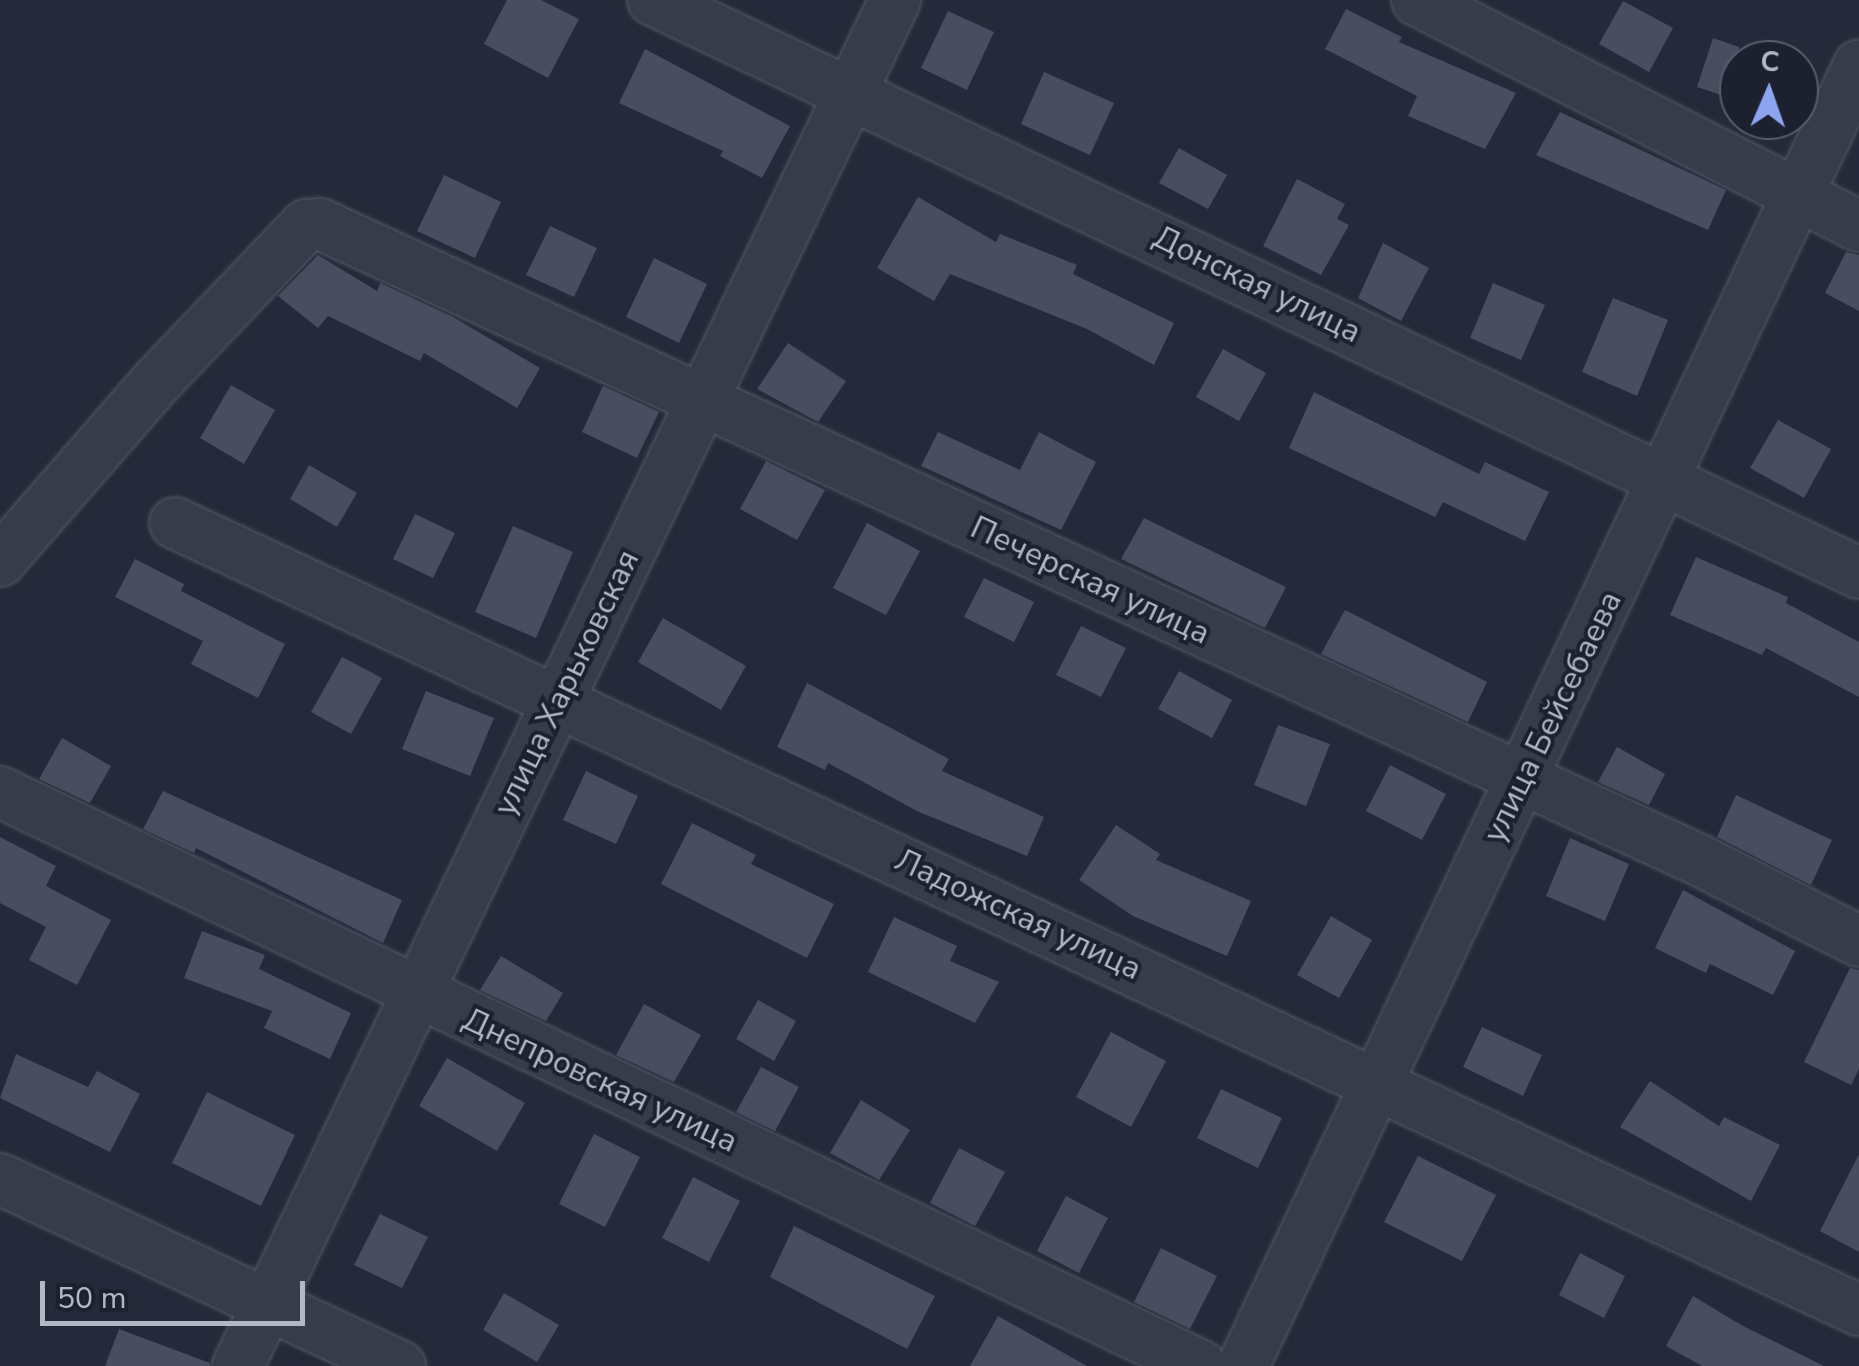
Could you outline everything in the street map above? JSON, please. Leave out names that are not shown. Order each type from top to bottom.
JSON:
[{"type":"street","name":"Донская улица","points":[[653,0],[1859,573]]},
{"type":"street","name":"улица Харьковская","points":[[238,1366],[896,0]]},
{"type":"street","points":[[1417,0],[1797,198],[1859,226]]},
{"type":"street","name":"улица Бейсебаева","points":[[1242,1366],[1667,481],[1859,65]]},
{"type":"street","name":"Печерская улица","points":[[0,560],[172,366],[306,226],[320,224],[1521,784],[1698,860],[1859,941]]},
{"type":"street","name":"Ладожская улица","points":[[175,524],[1378,1080],[1859,1310]]},
{"type":"street","name":"Днепровская улица","points":[[0,792],[416,995],[1201,1366]]},
{"type":"street","points":[[0,1179],[400,1366]]},
{"type":"building","points":[[507,0],[541,0],[579,19],[548,78],[484,44]]},
{"type":"building","points":[[1623,1],[1673,28],[1649,72],[1599,44]]},
{"type":"building","points":[[1346,9],[1402,37],[1399,42],[1516,93],[1485,149],[1408,116],[1417,96],[1325,49]]},
{"type":"building","points":[[948,11],[994,32],[967,90],[921,68]]},
{"type":"building","points":[[1713,38],[1719,40],[1719,94],[1697,87]]},
{"type":"building","points":[[645,49],[790,126],[762,178],[720,156],[723,151],[619,103]]},
{"type":"building","points":[[1044,72],[1114,103],[1090,155],[1021,124]]},
{"type":"building","points":[[1560,112],[1726,190],[1708,230],[1536,155]]},
{"type":"building","points":[[1179,148],[1227,175],[1208,209],[1159,183]]},
{"type":"building","points":[[444,175],[501,202],[475,258],[417,231]]},
{"type":"building","points":[[1297,179],[1345,204],[1337,219],[1349,225],[1321,275],[1263,246]]},
{"type":"building","points":[[918,197],[996,242],[1000,234],[1077,265],[1073,274],[1174,323],[1154,365],[1087,329],[950,274],[934,301],[877,268]]},
{"type":"building","points":[[550,226],[597,248],[574,297],[526,275]]},
{"type":"building","points":[[1383,243],[1429,268],[1401,321],[1358,298]]},
{"type":"building","points":[[1846,252],[1859,255],[1859,311],[1825,293]]},
{"type":"building","points":[[318,255],[377,291],[380,283],[453,317],[540,368],[517,408],[424,353],[420,361],[328,316],[318,328],[278,296]]},
{"type":"building","points":[[654,258],[707,284],[679,343],[626,317]]},
{"type":"building","points":[[1493,283],[1545,305],[1521,360],[1470,338]]},
{"type":"building","points":[[1613,298],[1668,320],[1637,396],[1582,372]]},
{"type":"building","points":[[788,343],[846,381],[818,422],[757,389]]},
{"type":"building","points":[[1223,349],[1266,373],[1239,421],[1196,397]]},
{"type":"building","points":[[231,385],[275,410],[244,464],[200,438]]},
{"type":"building","points":[[603,386],[659,412],[637,458],[582,432]]},
{"type":"building","points":[[1314,392],[1479,474],[1485,462],[1549,492],[1525,541],[1443,502],[1435,517],[1289,448]]},
{"type":"building","points":[[1778,420],[1831,449],[1804,498],[1750,468]]},
{"type":"building","points":[[938,432],[1020,470],[1039,432],[1096,462],[1061,530],[921,466]]},
{"type":"building","points":[[766,461],[825,490],[797,540],[740,509]]},
{"type":"building","points":[[309,465],[357,493],[337,527],[290,499]]},
{"type":"building","points":[[415,514],[455,533],[433,578],[393,559]]},
{"type":"building","points":[[1144,518],[1286,587],[1265,628],[1121,559]]},
{"type":"building","points":[[867,523],[920,551],[886,615],[833,588]]},
{"type":"building","points":[[513,526],[573,552],[536,638],[475,612]]},
{"type":"building","points":[[1696,557],[1788,597],[1786,603],[1859,642],[1859,697],[1766,648],[1762,655],[1670,615]]},
{"type":"building","points":[[135,559],[184,584],[181,591],[285,644],[258,698],[191,664],[203,641],[115,597]]},
{"type":"building","points":[[984,578],[1034,602],[1014,642],[964,617]]},
{"type":"building","points":[[1345,610],[1487,682],[1468,722],[1321,654]]},
{"type":"building","points":[[663,618],[746,666],[721,710],[638,662]]},
{"type":"building","points":[[1081,626],[1126,648],[1101,697],[1056,675]]},
{"type":"building","points":[[342,657],[382,678],[351,734],[311,712]]},
{"type":"building","points":[[1179,671],[1232,700],[1212,738],[1158,709]]},
{"type":"building","points":[[807,683],[949,759],[942,771],[1044,817],[1027,856],[919,812],[828,763],[825,770],[777,747]]},
{"type":"building","points":[[426,691],[494,718],[470,776],[402,749]]},
{"type":"building","points":[[1278,725],[1330,744],[1306,806],[1254,785]]},
{"type":"building","points":[[62,738],[111,766],[90,803],[39,779]]},
{"type":"building","points":[[1617,747],[1665,774],[1649,805],[1598,782]]},
{"type":"building","points":[[1390,765],[1446,794],[1422,840],[1366,811]]},
{"type":"building","points":[[586,771],[638,796],[616,844],[563,820]]},
{"type":"building","points":[[163,791],[402,900],[383,943],[196,848],[194,853],[143,829]]},
{"type":"building","points":[[1736,795],[1832,840],[1811,885],[1717,837]]},
{"type":"building","points":[[692,823],[756,855],[751,864],[834,904],[807,958],[661,884]]},
{"type":"building","points":[[1116,825],[1160,854],[1156,860],[1251,901],[1227,956],[1133,916],[1079,880]]},
{"type":"building","points":[[0,837],[56,866],[46,886],[111,920],[77,985],[29,960],[46,927],[0,903]]},
{"type":"building","points":[[1570,838],[1629,864],[1605,921],[1546,896]]},
{"type":"building","points":[[1683,890],[1795,951],[1773,995],[1710,964],[1706,973],[1655,948]]},
{"type":"building","points":[[1331,916],[1372,940],[1339,998],[1297,975]]},
{"type":"building","points":[[894,917],[957,946],[950,961],[999,982],[975,1023],[868,972]]},
{"type":"building","points":[[202,931],[265,955],[259,969],[351,1013],[330,1059],[264,1028],[272,1011],[184,978]]},
{"type":"building","points":[[501,956],[563,993],[546,1021],[480,990]]},
{"type":"building","points":[[1850,968],[1859,970],[1859,1069],[1851,1085],[1804,1062]]},
{"type":"building","points":[[758,1000],[796,1021],[774,1061],[736,1039]]},
{"type":"building","points":[[644,1004],[701,1035],[674,1082],[616,1055]]},
{"type":"building","points":[[1482,1027],[1542,1055],[1523,1096],[1463,1067]]},
{"type":"building","points":[[1111,1032],[1166,1061],[1131,1127],[1076,1097]]},
{"type":"building","points":[[16,1054],[88,1087],[97,1071],[140,1094],[110,1152],[0,1098]]},
{"type":"building","points":[[447,1058],[525,1103],[497,1151],[419,1106]]},
{"type":"building","points":[[761,1067],[799,1087],[775,1131],[736,1112]]},
{"type":"building","points":[[1650,1081],[1719,1126],[1724,1117],[1780,1145],[1751,1201],[1620,1127]]},
{"type":"building","points":[[1221,1089],[1282,1118],[1258,1168],[1197,1138]]},
{"type":"building","points":[[207,1092],[295,1135],[261,1206],[172,1163]]},
{"type":"building","points":[[861,1100],[910,1130],[879,1180],[830,1153]]},
{"type":"building","points":[[594,1134],[640,1157],[605,1227],[559,1204]]},
{"type":"building","points":[[959,1148],[1005,1172],[975,1226],[930,1203]]},
{"type":"building","points":[[1859,1154],[1859,1252],[1820,1231]]},
{"type":"building","points":[[1418,1156],[1496,1195],[1462,1261],[1384,1222]]},
{"type":"building","points":[[693,1177],[740,1201],[709,1262],[662,1238]]},
{"type":"building","points":[[1066,1196],[1108,1218],[1079,1273],[1037,1251]]},
{"type":"building","points":[[380,1214],[428,1237],[402,1288],[354,1265]]},
{"type":"building","points":[[794,1226],[935,1296],[907,1349],[770,1277]]},
{"type":"building","points":[[1161,1248],[1217,1276],[1190,1329],[1134,1302]]},
{"type":"building","points":[[1580,1253],[1625,1276],[1604,1318],[1559,1295]]},
{"type":"building","points":[[504,1293],[559,1325],[537,1362],[483,1330]]},
{"type":"building","points":[[1693,1296],[1824,1366],[1702,1366],[1666,1346]]},
{"type":"building","points":[[998,1316],[1087,1366],[970,1366]]},
{"type":"building","points":[[119,1329],[210,1363],[210,1366],[105,1366]]}]
